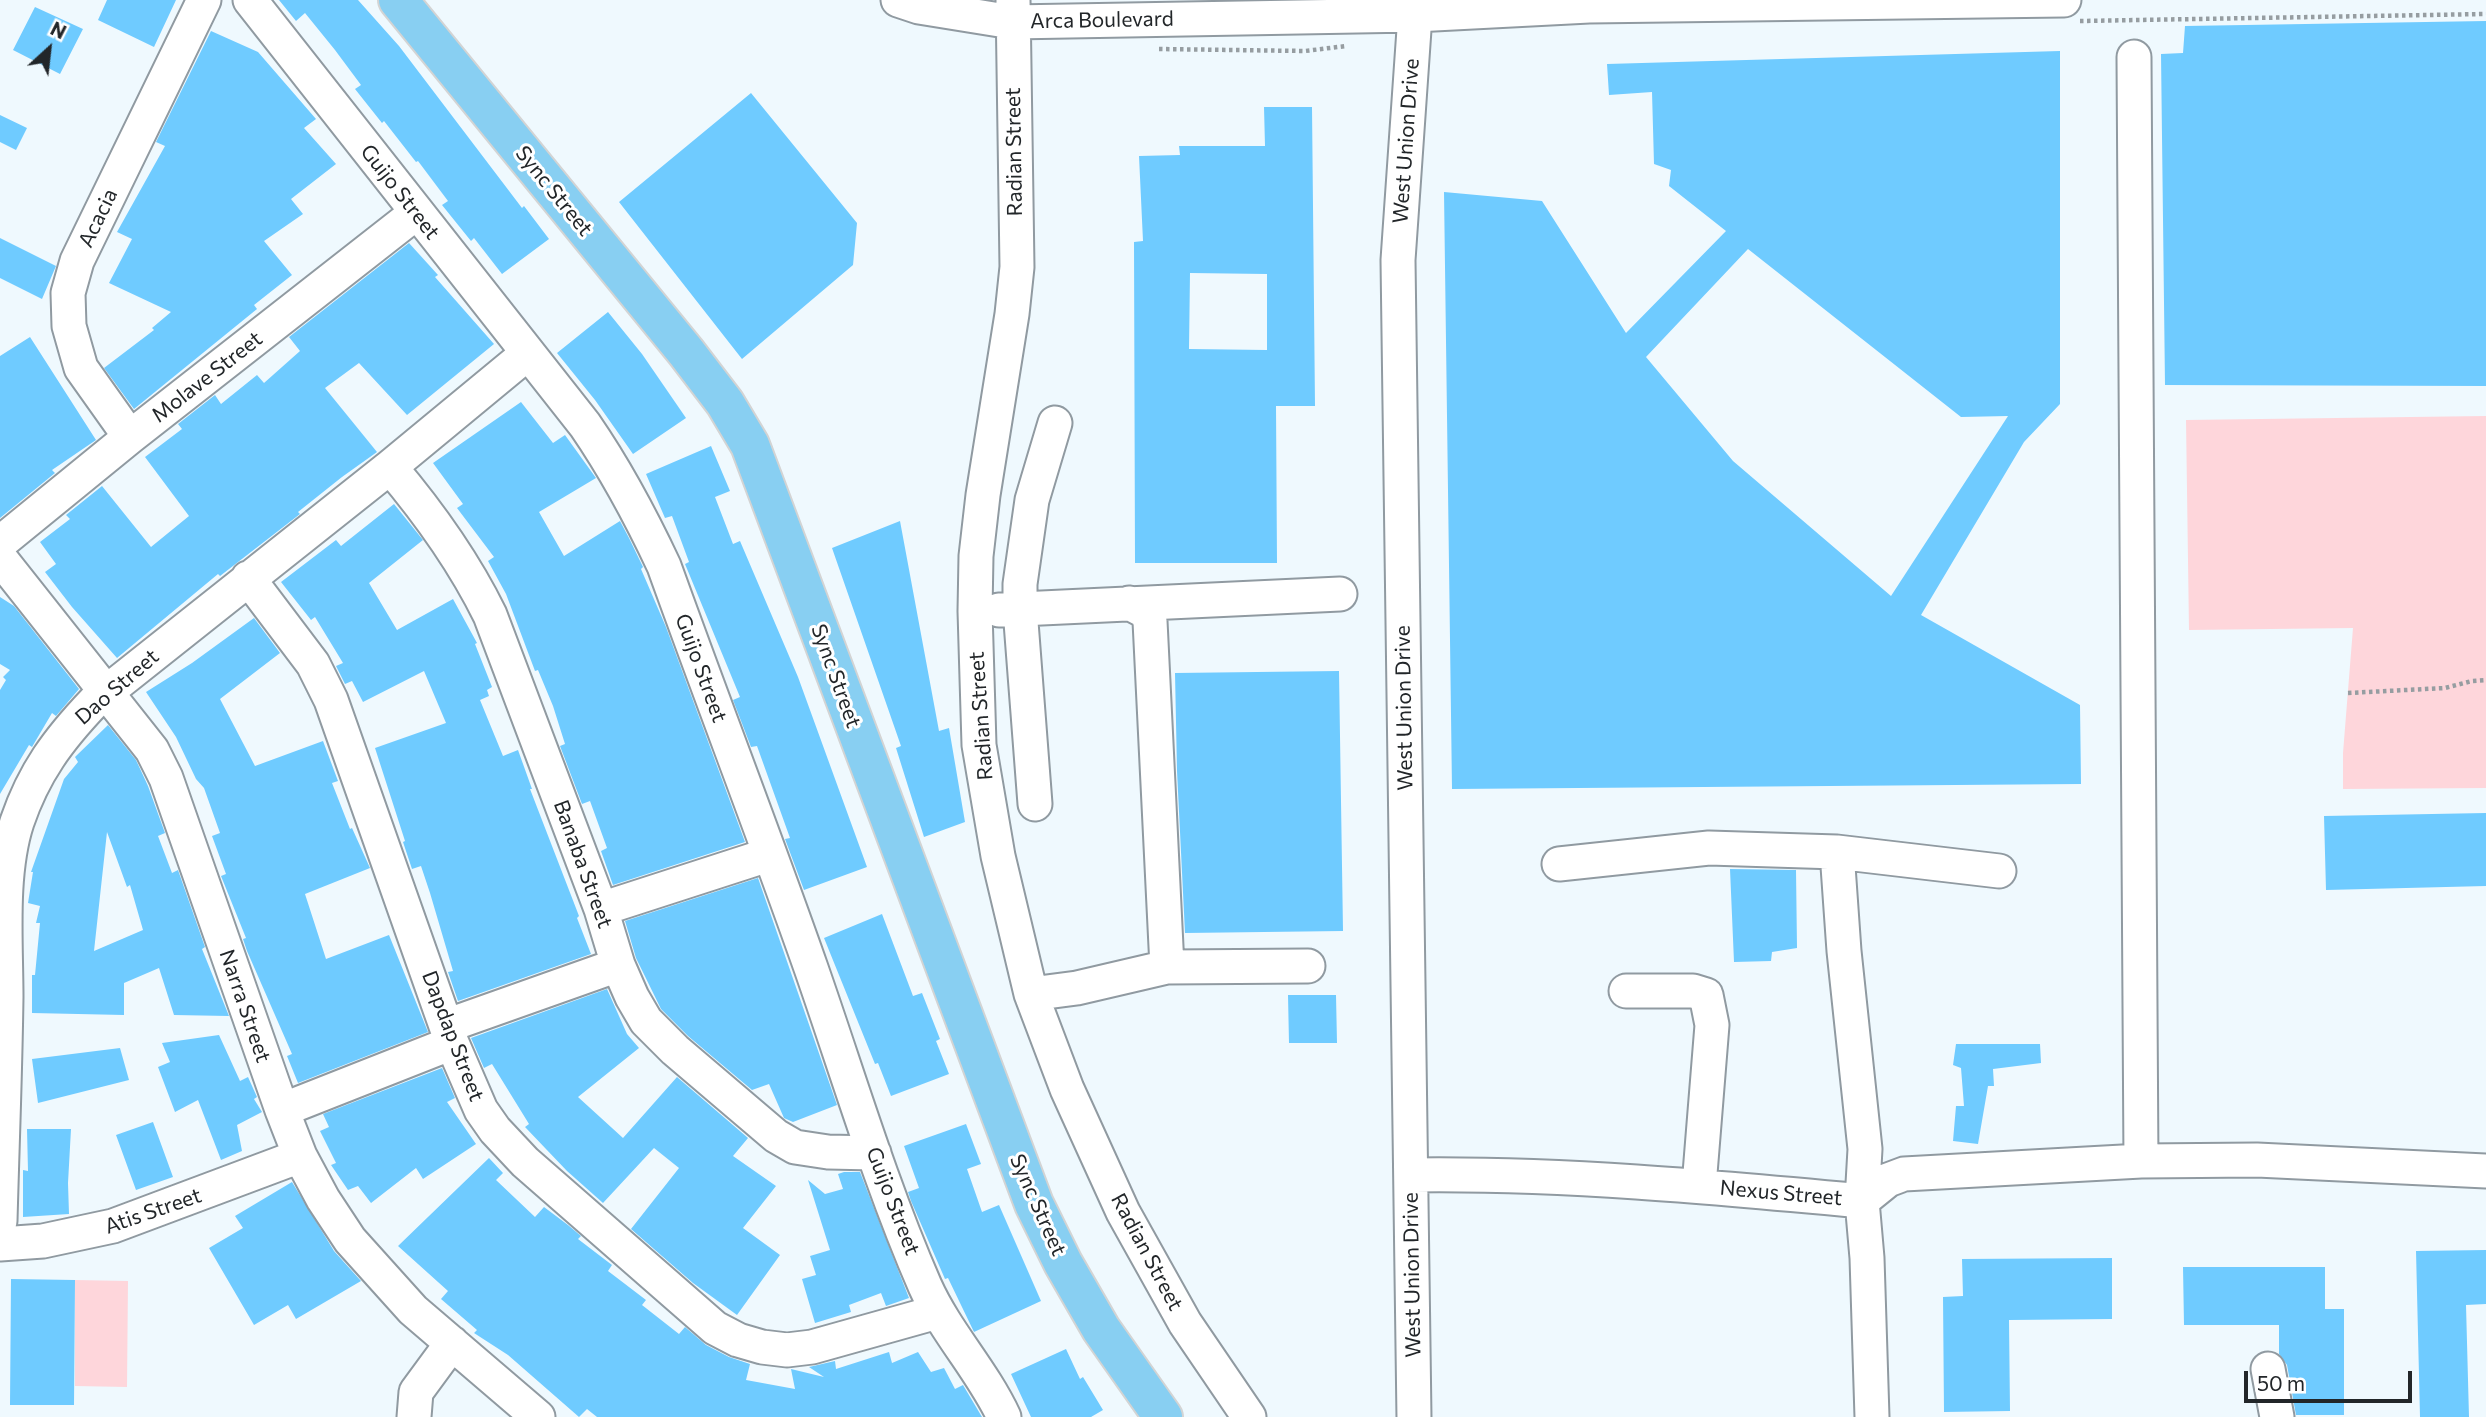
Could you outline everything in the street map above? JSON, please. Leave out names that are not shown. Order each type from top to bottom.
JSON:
[{"type":"main road","name":"Sync Street","points":[[398,0],[686,352],[725,403],[750,445],[1034,1204],[1063,1263],[1101,1329],[1163,1417]]},
{"type":"street","name":"Acacia","points":[[130,438],[81,369],[69,326],[68,293],[77,261],[204,0]]},
{"type":"street","name":"Guijo Street","points":[[250,0],[585,425],[614,468],[641,517],[664,566],[810,966],[874,1153],[937,1312],[987,1384],[1004,1417]]},
{"type":"street","name":"Arca Boulevard","points":[[898,0],[919,7],[1013,11],[2064,0]]},
{"type":"street","name":"West Union Drive","points":[[1414,1417],[1398,260],[1418,8]]},
{"type":"street","name":"Radian Street","points":[[1013,11],[1017,267],[976,556],[979,745],[998,856],[1031,993],[1067,1089],[1124,1212],[1185,1323],[1249,1417]]},
{"type":"street","points":[[2134,57],[2141,1161]]},
{"type":"street","name":"Molave Street","points":[[0,543],[416,213]]},
{"type":"street","name":"Dao Street","points":[[0,1221],[6,896],[10,851],[16,824],[38,773],[63,734],[106,692],[390,467],[528,353]]},
{"type":"street","points":[[1035,804],[1020,584],[1032,500],[1055,423]]},
{"type":"street","name":"Banaba Street","points":[[390,467],[450,543],[473,580],[490,615],[601,909],[618,965],[646,1021],[776,1136],[795,1147],[828,1152],[874,1153]]},
{"type":"street","name":"Narra Street","points":[[0,558],[152,750],[166,778],[282,1110],[300,1156],[323,1199],[349,1240],[414,1310],[538,1417]]},
{"type":"street","name":"Dapdap Street","points":[[248,578],[313,664],[331,700],[449,1035],[474,1096],[503,1138],[525,1162],[715,1328],[738,1340],[787,1350],[812,1347],[937,1312]]},
{"type":"street","points":[[975,611],[1340,594]]},
{"type":"street","points":[[1129,603],[1146,612],[1150,621],[1167,967]]},
{"type":"street","points":[[1559,864],[1709,848],[1837,852],[2000,871]]},
{"type":"street","points":[[1837,852],[1844,951],[1865,1149],[1862,1200],[1867,1258],[1872,1417]]},
{"type":"street","points":[[601,909],[768,855]]},
{"type":"street","points":[[282,1110],[449,1035],[618,965]]},
{"type":"street","points":[[1031,993],[1077,988],[1167,967],[1308,966]]},
{"type":"street","points":[[1626,991],[1693,991],[1706,995],[1712,1025],[1699,1186]]},
{"type":"street","name":"Atis Street","points":[[0,1244],[43,1241],[113,1226],[300,1156]]},
{"type":"street","name":"Nexus Street","points":[[1411,1175],[1455,1174],[1699,1186],[1862,1200],[1888,1180],[1904,1174],[2141,1161],[2257,1160],[2486,1171]]},
{"type":"street","points":[[414,1417],[415,1392],[452,1343]]},
{"type":"street","points":[[2268,1369],[2273,1391],[2274,1415]]},
{"type":"path","points":[[1158,49],[1305,51],[1353,44]]},
{"type":"path","points":[[2348,693],[2445,688],[2486,680]]},
{"type":"shaded area","points":[[2486,416],[2486,788],[2343,789],[2343,753],[2353,628],[2189,630],[2186,420]]},
{"type":"shaded area","points":[[75,1280],[128,1281],[127,1387],[75,1386]]},
{"type":"building","points":[[107,0],[176,0],[154,47],[98,20]]},
{"type":"building","points":[[279,0],[358,0],[399,46],[522,208],[524,206],[549,239],[502,274],[474,238],[471,241],[442,205],[448,201],[418,161],[416,162],[355,89],[361,85],[305,13],[296,21]]},
{"type":"building","points":[[35,7],[83,29],[60,74],[13,50]]},
{"type":"building","points":[[2486,21],[2486,386],[2165,385],[2161,54],[2183,53],[2185,26]]},
{"type":"building","points":[[211,31],[258,52],[316,119],[304,128],[336,164],[291,199],[303,214],[264,241],[292,275],[254,305],[257,309],[134,409],[104,368],[154,330],[152,328],[171,312],[109,283],[132,239],[117,232],[165,146],[156,142]]},
{"type":"building","points":[[2060,51],[2060,404],[2024,442],[1921,615],[2080,705],[2081,784],[1452,789],[1444,192],[1542,201],[1626,333],[1726,231],[1669,186],[1671,170],[1654,164],[1652,92],[1609,95],[1607,64]],"holes":[[[1748,249],[1961,417],[2008,416],[1891,596],[1733,461],[1646,357]]]},
{"type":"building","points":[[751,93],[857,223],[853,265],[742,359],[619,202]]},
{"type":"building","points":[[1264,107],[1312,107],[1315,406],[1276,406],[1277,563],[1135,563],[1134,242],[1143,241],[1139,156],[1180,155],[1179,146],[1265,146]],"holes":[[[1190,273],[1267,274],[1267,350],[1189,349]]]},
{"type":"building","points":[[0,115],[27,128],[16,150],[0,142]]},
{"type":"building","points":[[0,238],[56,266],[42,299],[0,278]]},
{"type":"building","points":[[409,243],[494,344],[407,415],[359,363],[325,388],[377,452],[220,576],[218,574],[117,658],[45,572],[56,564],[40,542],[70,519],[66,515],[102,486],[151,547],[189,516],[145,457],[182,429],[178,424],[215,395],[221,404],[257,375],[264,383],[300,351],[289,337]]},
{"type":"building","points":[[608,312],[642,354],[686,418],[633,454],[595,400],[557,353]]},
{"type":"building","points":[[30,337],[96,440],[52,470],[55,473],[0,518],[0,356]]},
{"type":"building","points":[[521,402],[553,443],[565,435],[596,478],[539,512],[564,556],[620,521],[629,538],[666,627],[745,842],[613,885],[601,851],[607,848],[590,801],[582,804],[560,746],[565,744],[553,706],[538,670],[535,671],[506,594],[488,561],[494,557],[457,508],[463,504],[433,463]]},
{"type":"building","points":[[711,446],[730,491],[715,497],[733,544],[740,541],[798,677],[867,867],[804,890],[785,839],[790,838],[757,746],[751,747],[733,700],[740,697],[685,564],[689,562],[672,516],[665,518],[646,474]]},
{"type":"building","points":[[394,504],[423,540],[369,583],[397,630],[453,599],[477,643],[475,644],[492,687],[487,690],[489,696],[480,700],[503,756],[518,750],[591,954],[458,1001],[448,972],[453,971],[430,893],[421,866],[412,869],[375,748],[446,723],[424,671],[363,702],[352,681],[345,684],[336,666],[343,663],[315,617],[311,620],[281,582],[336,540],[341,546]]},
{"type":"building","points":[[900,521],[939,731],[949,728],[965,822],[924,837],[896,748],[901,746],[832,548]]},
{"type":"building","points":[[0,597],[14,606],[79,689],[56,716],[52,713],[0,794],[0,690],[6,680],[3,677],[10,670],[0,664]]},
{"type":"building","points":[[254,618],[280,653],[220,699],[255,766],[323,741],[338,781],[332,783],[350,829],[352,828],[370,868],[305,894],[326,959],[389,935],[428,1032],[298,1083],[287,1056],[292,1054],[247,951],[243,939],[246,938],[221,876],[226,874],[212,836],[220,833],[204,788],[196,779],[176,737],[146,692]]},
{"type":"building","points":[[1339,671],[1343,931],[1185,933],[1175,673]]},
{"type":"building","points":[[108,725],[136,760],[165,833],[158,836],[172,873],[178,870],[205,947],[202,949],[229,1016],[174,1015],[159,968],[124,983],[124,1015],[32,1013],[32,975],[35,975],[40,923],[36,923],[40,906],[28,903],[31,872],[64,779],[78,762],[75,757]],"holes":[[[107,832],[127,887],[130,885],[143,930],[94,951]]]},
{"type":"building","points":[[2486,813],[2486,886],[2326,890],[2324,816]]},
{"type":"building","points":[[1730,869],[1796,870],[1797,948],[1772,952],[1771,961],[1734,962]]},
{"type":"building","points":[[758,878],[837,1105],[793,1122],[784,1118],[769,1084],[752,1090],[688,1036],[661,1009],[636,958],[625,921]]},
{"type":"building","points":[[882,914],[913,996],[922,993],[940,1039],[936,1041],[949,1074],[891,1096],[878,1063],[875,1064],[824,938]]},
{"type":"building","points":[[607,989],[627,1034],[639,1048],[578,1097],[623,1138],[677,1077],[748,1138],[733,1156],[776,1186],[743,1228],[780,1255],[737,1315],[693,1283],[631,1229],[679,1168],[654,1148],[603,1203],[567,1171],[525,1127],[529,1124],[492,1064],[484,1068],[471,1038]]},
{"type":"building","points":[[1288,995],[1336,995],[1337,1043],[1289,1043]]},
{"type":"building","points":[[219,1035],[240,1081],[248,1077],[257,1097],[254,1099],[262,1112],[237,1125],[242,1151],[221,1160],[198,1100],[175,1112],[158,1067],[170,1062],[162,1043]]},
{"type":"building","points":[[1956,1044],[2040,1044],[2041,1063],[1993,1069],[1994,1086],[1988,1086],[1978,1144],[1953,1141],[1956,1106],[1964,1106],[1961,1068],[1953,1065]]},
{"type":"building","points":[[120,1048],[129,1080],[38,1103],[32,1059]]},
{"type":"building","points":[[442,1068],[455,1098],[447,1102],[476,1144],[423,1179],[416,1168],[371,1203],[358,1186],[348,1190],[331,1165],[336,1163],[320,1131],[329,1127],[323,1114]]},
{"type":"building","points":[[153,1122],[173,1177],[136,1190],[116,1135]]},
{"type":"building","points":[[966,1124],[981,1164],[967,1169],[982,1212],[999,1205],[1041,1301],[974,1332],[948,1278],[945,1279],[911,1201],[908,1192],[919,1188],[904,1146]]},
{"type":"building","points":[[27,1129],[71,1129],[69,1214],[23,1217],[23,1170],[28,1171]]},
{"type":"building","points":[[489,1158],[503,1173],[496,1180],[535,1217],[544,1207],[581,1236],[578,1239],[612,1265],[608,1271],[646,1300],[642,1305],[679,1334],[685,1327],[706,1345],[750,1364],[746,1380],[795,1389],[791,1369],[824,1377],[809,1367],[835,1361],[836,1369],[889,1352],[892,1363],[918,1352],[931,1372],[944,1368],[955,1389],[963,1385],[982,1417],[597,1417],[587,1409],[579,1417],[508,1355],[474,1333],[477,1330],[441,1299],[448,1291],[398,1246]]},
{"type":"building","points":[[860,1172],[909,1298],[886,1306],[881,1293],[849,1305],[851,1312],[815,1323],[802,1279],[816,1275],[810,1256],[830,1250],[808,1180],[825,1194],[843,1189],[838,1174]]},
{"type":"building","points":[[292,1182],[334,1251],[361,1281],[296,1319],[288,1305],[254,1325],[209,1248],[243,1228],[235,1216]]},
{"type":"building","points":[[2486,1250],[2486,1304],[2466,1305],[2469,1417],[2420,1417],[2416,1251]]},
{"type":"building","points":[[2112,1258],[2112,1319],[2009,1320],[2010,1411],[1944,1412],[1943,1297],[1963,1296],[1962,1259]]},
{"type":"building","points":[[2183,1267],[2325,1267],[2325,1309],[2344,1309],[2344,1415],[2296,1415],[2287,1365],[2279,1354],[2279,1325],[2184,1325]]},
{"type":"building","points":[[11,1279],[75,1280],[74,1405],[10,1405]]},
{"type":"building","points":[[1066,1349],[1080,1379],[1083,1377],[1103,1410],[1091,1417],[1031,1417],[1011,1374]]}]
